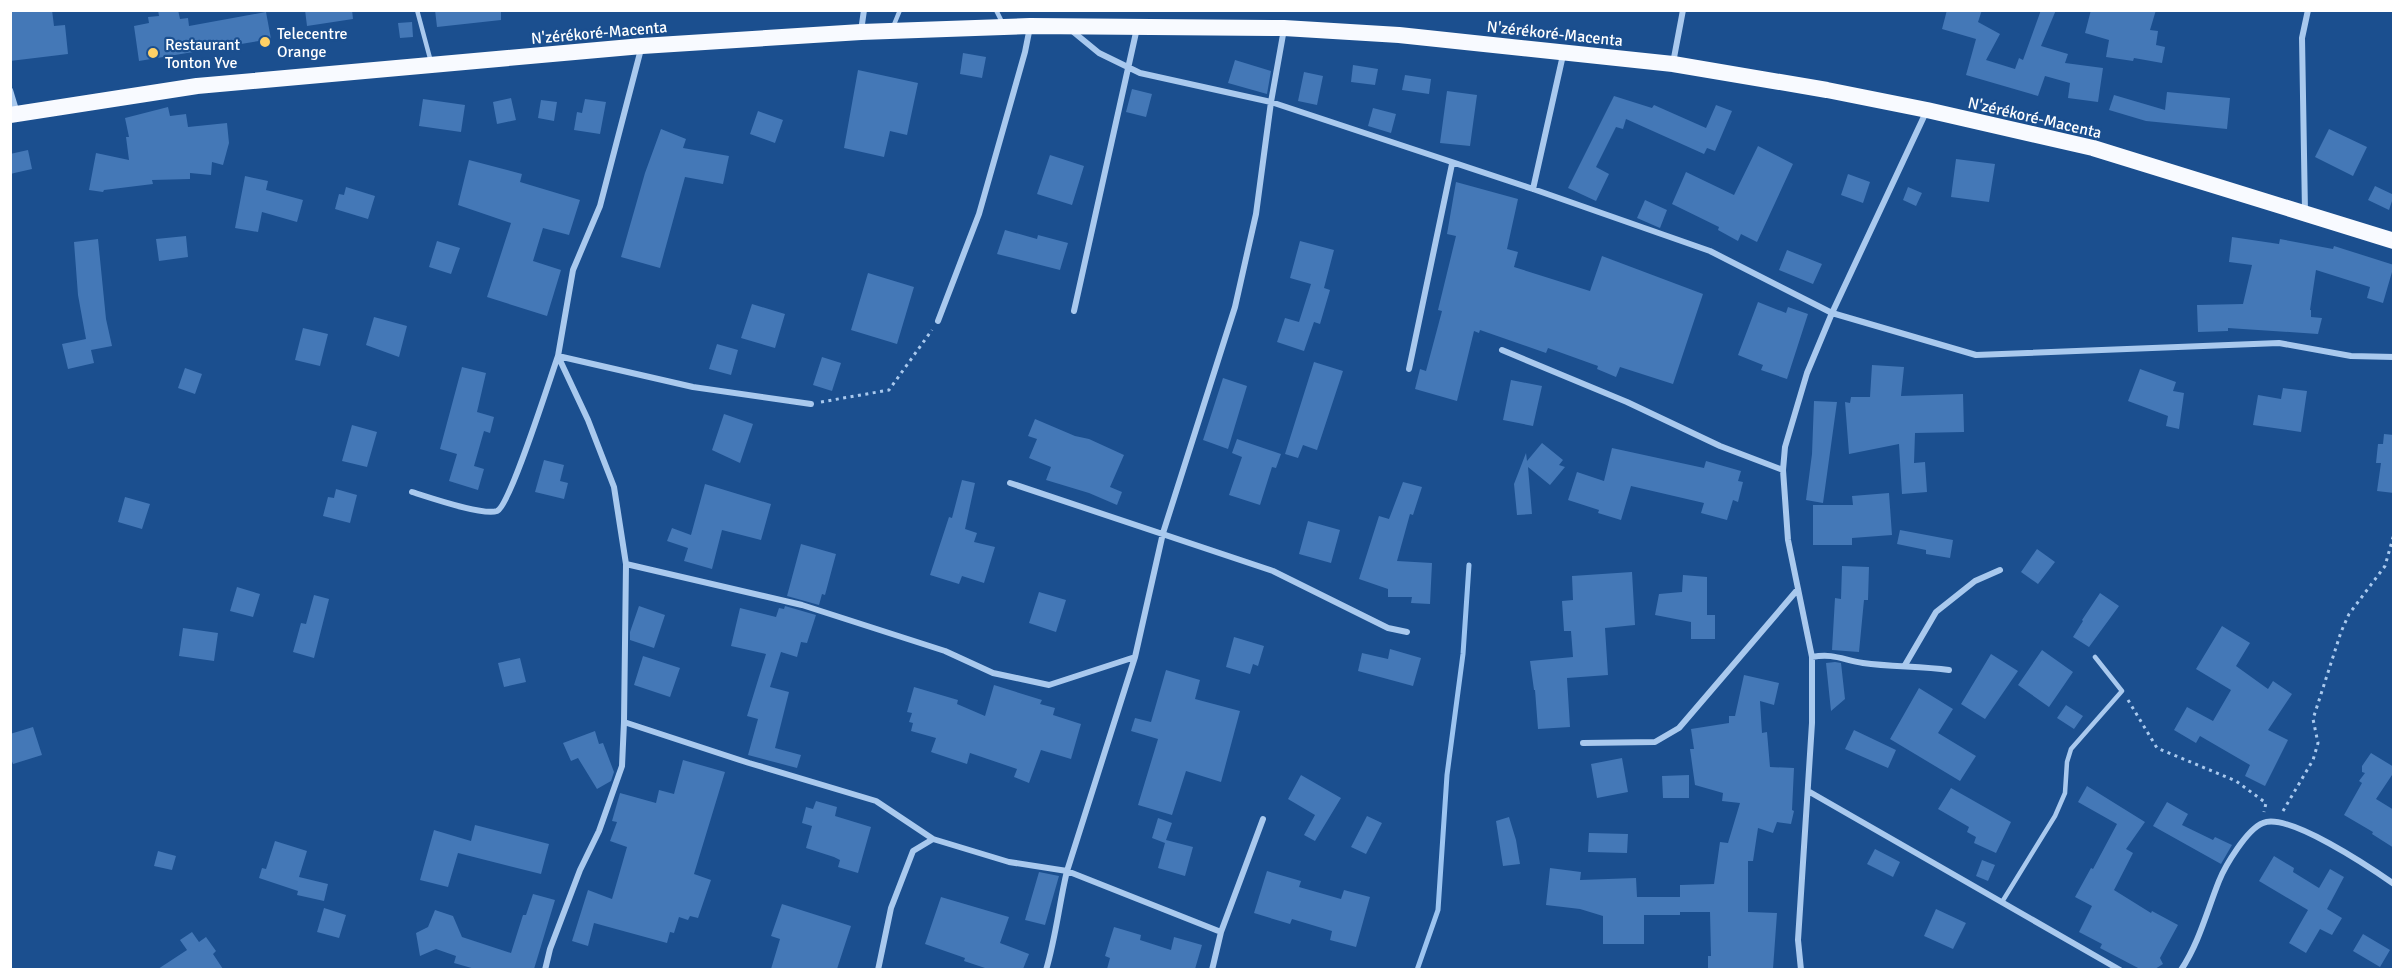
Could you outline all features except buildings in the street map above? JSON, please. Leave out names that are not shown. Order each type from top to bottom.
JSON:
[{"type":"highway","name":"N'zérékoré-Macenta","points":[[14,115],[197,87],[642,46],[892,30],[1030,26],[1284,28],[1400,36],[1564,52],[1730,72],[1927,110],[2093,148],[2394,242]]},
{"type":"street","points":[[861,32],[864,10]]},
{"type":"street","points":[[1673,64],[1683,10]]},
{"type":"street","points":[[2305,213],[2302,38],[2308,10]]},
{"type":"street","points":[[938,321],[979,214],[1025,52],[1030,26]]},
{"type":"street","points":[[1065,26],[1099,53],[1140,73],[1271,102],[1452,164],[1533,189],[1710,251],[1832,313],[1976,355],[2279,343],[2351,356],[2394,357]]},
{"type":"street","points":[[1074,311],[1137,27]]},
{"type":"street","points":[[1046,969],[1054,945],[1059,904],[1067,871],[1135,657],[1163,533],[1234,307],[1256,214],[1271,102],[1284,28]]},
{"type":"street","points":[[411,492],[474,510],[495,512],[503,508],[558,356],[573,270],[600,206],[642,46]]},
{"type":"street","points":[[1533,189],[1564,52]]},
{"type":"street","points":[[10,90],[14,115]]},
{"type":"street","points":[[1801,969],[1798,940],[1812,723],[1812,657],[1788,540],[1783,470],[1785,447],[1807,373],[1832,313],[1927,110]]},
{"type":"street","points":[[1408,369],[1452,164]]},
{"type":"street","points":[[1502,350],[1627,402],[1720,446],[1783,470]]},
{"type":"street","points":[[558,356],[693,387],[810,404]]},
{"type":"street","points":[[545,969],[550,949],[580,870],[599,831],[622,766],[624,722],[626,564],[614,487],[588,420],[558,356]]},
{"type":"street","points":[[1010,483],[1273,571],[1388,628],[1407,632]]},
{"type":"street","points":[[626,564],[802,605],[945,651],[993,673],[1049,685],[1135,657]]},
{"type":"street","points":[[1905,665],[1936,612],[1975,581],[2000,570]]},
{"type":"street","points":[[1583,743],[1655,742],[1679,728],[1798,589]]},
{"type":"street","points":[[1812,657],[1827,654],[1861,663],[1949,670]]},
{"type":"street","points":[[624,722],[876,801],[933,839],[1009,862],[1067,871],[1221,932]]},
{"type":"street","points":[[1808,791],[2120,969]]},
{"type":"street","points":[[1212,969],[1221,932],[1263,819]]},
{"type":"street","points":[[2181,969],[2191,954],[2220,878],[2246,837],[2262,823],[2278,821],[2321,839],[2394,884]]},
{"type":"street","points":[[878,969],[891,908],[913,851],[933,839]]},
{"type":"lane","points":[[417,10],[432,65]]},
{"type":"lane","points":[[892,30],[900,10]]},
{"type":"lane","points":[[996,10],[1005,27]]},
{"type":"lane","points":[[2002,903],[2055,816],[2065,793],[2067,762],[2071,749],[2122,691],[2095,657]]},
{"type":"path","points":[[810,404],[889,390],[938,321]]},
{"type":"path","points":[[2278,821],[2313,759],[2318,743],[2313,719],[2341,632],[2349,614],[2385,566],[2394,534]]},
{"type":"path","points":[[2122,691],[2157,748],[2236,781],[2266,803],[2262,823]]},
{"type":"waterway","points":[[1417,970],[1438,910],[1447,775],[1463,654],[1469,565]]},
{"type":"place","name":"Telecentre Orange","points":[[265,42]]},
{"type":"place","name":"Restaurant Tonton Yve","points":[[153,53]]}]
